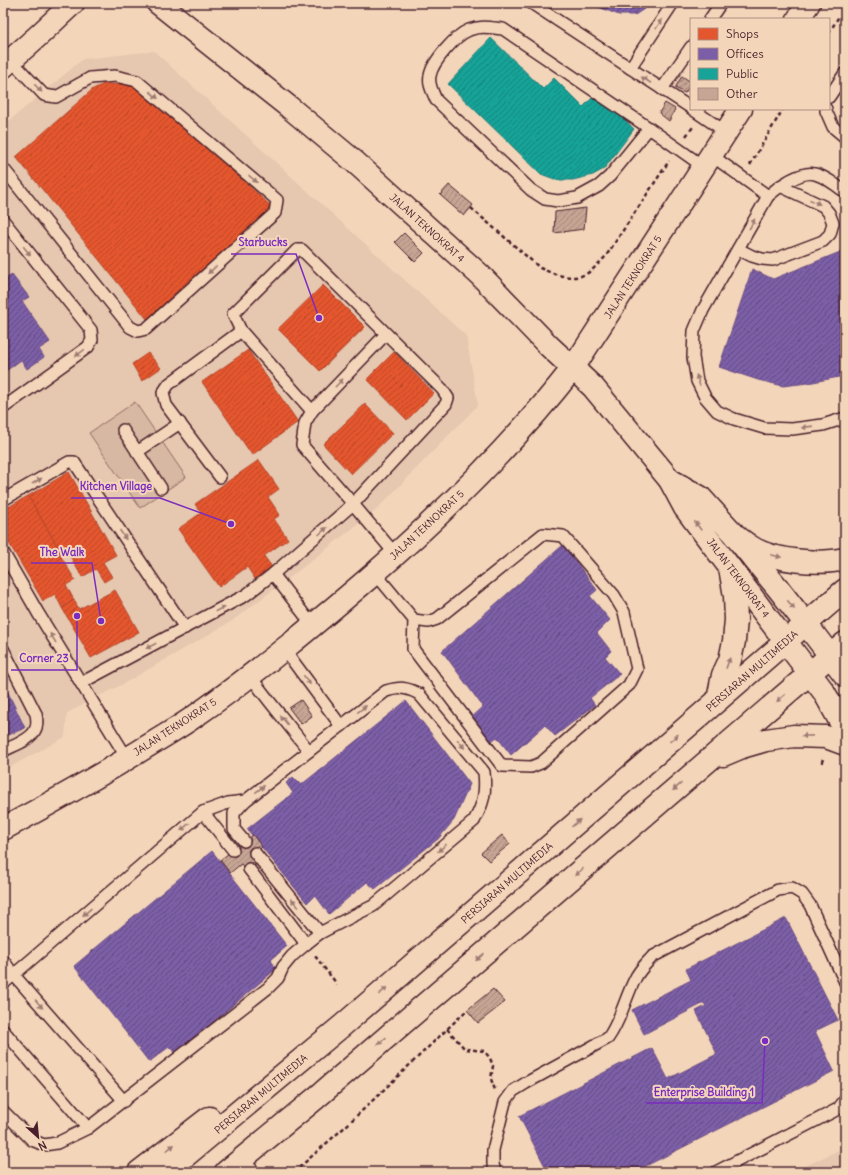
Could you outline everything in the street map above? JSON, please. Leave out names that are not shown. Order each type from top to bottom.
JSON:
[{"type":"main road","points":[[7,64],[73,3]]},
{"type":"main road","name":"JALAN TEKNOKRAT 4","points":[[158,3],[289,107],[355,162],[480,276],[549,346],[593,387],[670,480],[685,508],[824,692],[845,730]]},
{"type":"main road","points":[[799,18],[809,3]]},
{"type":"main road","name":"JALAN TEKNOKRAT 5","points":[[3,829],[128,758],[197,715],[250,676],[313,626],[396,555],[502,452],[553,394],[573,368],[740,110]]},
{"type":"main road","name":"JALAN TEKNOKRAT 4","points":[[670,480],[700,497],[731,531],[806,624],[838,649],[845,675]]},
{"type":"main road","points":[[731,531],[748,546],[766,554],[811,562],[845,559]]},
{"type":"main road","points":[[718,700],[723,675],[730,660],[736,627],[735,596],[730,568]]},
{"type":"main road","name":"PERSIARAN MULTIMEDIA","points":[[166,1172],[343,1025],[845,590]]},
{"type":"main road","points":[[226,1172],[316,1098],[838,649]]},
{"type":"main road","points":[[707,762],[742,747],[766,740],[794,736],[826,737],[845,744]]},
{"type":"main road","points":[[139,1172],[242,1093],[343,1025]]},
{"type":"main road","points":[[249,1170],[316,1098]]},
{"type":"lane","points":[[531,3],[690,108]]},
{"type":"lane","points":[[630,68],[674,3]]},
{"type":"lane","points":[[711,18],[721,3]]},
{"type":"lane","points":[[649,128],[610,176],[599,186],[577,198],[558,201],[545,199],[532,190],[436,100],[430,86],[430,76],[434,66],[452,41],[461,34],[470,29],[485,26],[503,29],[649,128],[678,148],[742,178],[768,196]]},
{"type":"lane","points":[[662,90],[690,48]]},
{"type":"lane","points":[[3,168],[130,327],[138,331],[146,328],[275,213],[277,200],[137,81],[116,76],[90,78],[56,97],[44,95],[7,64]]},
{"type":"lane","points":[[830,96],[845,73]]},
{"type":"lane","points":[[826,110],[833,127],[845,137]]},
{"type":"lane","points":[[695,111],[726,132]]},
{"type":"lane","points":[[845,192],[823,176],[813,173],[803,175],[780,186],[768,196],[703,310],[694,331],[693,357],[697,381],[705,396],[717,411],[734,419],[764,428],[792,429],[822,425],[845,418]]},
{"type":"lane","points":[[738,249],[762,260],[773,260],[823,241],[830,234],[833,223],[829,213],[823,206],[780,186]]},
{"type":"lane","points":[[3,220],[91,330],[92,340],[88,347],[3,408]]},
{"type":"lane","points":[[81,684],[246,595],[273,574],[353,504],[446,404],[448,398],[442,389],[302,250],[297,250],[233,314],[241,331],[312,411]]},
{"type":"lane","points":[[220,477],[166,405],[163,393],[169,384],[241,331]]},
{"type":"lane","points":[[386,334],[312,411],[305,423],[302,445],[396,555]]},
{"type":"lane","points":[[137,452],[180,423]]},
{"type":"lane","points":[[123,430],[162,488]]},
{"type":"lane","points":[[3,500],[69,462],[74,462],[185,628]]},
{"type":"lane","points":[[375,573],[414,620],[413,649],[502,766],[531,767],[541,763],[628,685],[637,669],[624,612],[614,595],[563,536],[544,534],[437,619],[428,622],[414,620]]},
{"type":"lane","points":[[3,552],[81,684],[128,758]]},
{"type":"lane","points":[[273,574],[313,626]]},
{"type":"lane","points":[[3,649],[36,714],[37,723],[35,731],[28,738],[3,751]]},
{"type":"lane","points":[[284,649],[341,726]]},
{"type":"lane","points":[[250,676],[309,751]]},
{"type":"lane","points":[[3,1111],[32,1140],[44,1144],[57,1143],[88,1128],[268,988],[278,978],[283,967],[292,956],[306,944],[320,933],[346,918],[373,906],[474,821],[484,799],[484,772],[420,694],[408,688],[397,688],[386,691],[245,801],[234,813],[234,830],[244,841]]},
{"type":"lane","points":[[3,984],[203,812],[228,803],[245,801]]},
{"type":"lane","points":[[203,812],[233,850]]},
{"type":"lane","points":[[254,853],[320,933]]},
{"type":"lane","points":[[249,869],[306,944]]},
{"type":"lane","points":[[495,1172],[493,1164],[493,1150],[506,1102],[513,1091],[608,1038],[614,1030],[635,978],[642,967],[652,957],[778,890],[792,888],[802,894],[810,905],[845,982]]},
{"type":"lane","points":[[3,960],[13,974],[124,1101]]},
{"type":"lane","points":[[3,1030],[88,1128]]},
{"type":"lane","points":[[716,1172],[838,1109],[845,1100]]},
{"type":"path","points":[[830,31],[845,6]]},
{"type":"path","points":[[742,178],[782,110]]},
{"type":"path","points":[[471,208],[540,268],[554,275],[582,276],[606,256],[678,148],[695,111]]},
{"type":"path","points":[[306,944],[337,984]]},
{"type":"path","points":[[294,1172],[346,1126],[467,1010]]},
{"type":"path","points":[[447,1029],[466,1049],[484,1052],[490,1058],[493,1066]]},
{"type":"shaded area","points":[[154,51],[466,336],[478,405],[376,510],[306,565],[232,621],[125,683],[67,713],[65,737],[3,771],[3,126],[83,59]]},
{"type":"shaded area","points":[[135,402],[186,477],[140,508],[89,433]]},
{"type":"shaded area","points":[[845,1147],[845,1172],[793,1172]]},
{"type":"building: Shops","points":[[104,84],[139,85],[272,207],[147,319],[16,157],[93,89]]},
{"type":"building: Shops","points":[[323,285],[365,327],[320,371],[278,329]]},
{"type":"building: Shops","points":[[248,350],[298,422],[252,455],[202,382]]},
{"type":"building: Shops","points":[[394,352],[434,393],[407,420],[367,379]]},
{"type":"building: Shops","points":[[148,353],[161,368],[142,381],[132,364]]},
{"type":"building: Shops","points":[[365,404],[393,433],[351,474],[323,444]]},
{"type":"building: Shops","points":[[259,460],[279,489],[268,497],[280,515],[274,519],[288,539],[264,556],[272,567],[255,579],[247,567],[219,587],[178,529],[201,513],[195,504]]},
{"type":"building: Shops","points":[[69,472],[116,555],[103,562],[112,577],[104,582],[96,569],[82,577],[67,551],[62,554],[28,496]]},
{"type":"building: Shops","points":[[28,496],[62,554],[59,553],[75,580],[66,585],[74,600],[62,608],[55,594],[43,601],[3,533],[3,510]]},
{"type":"building: Shops","points":[[115,590],[139,632],[91,658],[62,608],[74,600],[79,609]]},
{"type":"building: Offices","points":[[588,3],[652,3],[635,15],[619,15]]},
{"type":"building: Offices","points":[[845,239],[845,374],[839,377],[808,383],[783,386],[758,380],[719,367],[752,269],[773,279],[840,252]]},
{"type":"building: Offices","points":[[3,273],[6,278],[12,275],[29,297],[22,301],[50,342],[39,349],[44,357],[27,369],[21,360],[3,373]]},
{"type":"building: Offices","points":[[563,545],[597,590],[590,596],[610,620],[597,633],[611,651],[605,657],[620,674],[590,698],[595,705],[555,736],[545,725],[511,755],[497,737],[489,743],[470,719],[483,707],[442,651]]},
{"type":"building: Offices","points":[[3,682],[25,728],[6,736],[3,732]]},
{"type":"building: Offices","points":[[406,701],[470,784],[454,820],[438,839],[375,889],[367,882],[329,914],[315,895],[307,903],[247,829],[293,793],[286,783],[293,777],[301,785]]},
{"type":"building: Offices","points":[[212,851],[287,946],[271,960],[276,969],[176,1053],[169,1047],[149,1062],[74,966]]},
{"type":"building: Offices","points":[[786,918],[838,1020],[815,1031],[834,1071],[634,1172],[548,1172],[519,1116],[652,1048],[668,1079],[717,1054],[696,1011],[706,1006],[704,1003],[644,1034],[632,1010],[691,980],[686,969]]},
{"type":"building: Public","points":[[491,38],[543,89],[554,78],[583,107],[597,93],[634,129],[604,169],[593,175],[573,180],[557,180],[541,174],[448,84]]},
{"type":"building: Other","points":[[682,76],[690,81],[690,86],[685,93],[675,88]]},
{"type":"building: Other","points":[[665,103],[675,109],[669,121],[659,113]]},
{"type":"building: Other","points":[[449,185],[473,205],[464,216],[440,195]]},
{"type":"building: Other","points":[[586,208],[584,229],[554,233],[555,212]]},
{"type":"building: Other","points":[[404,233],[424,253],[415,262],[395,242]]},
{"type":"building: Other","points":[[301,700],[312,716],[301,724],[289,708]]},
{"type":"building: Other","points":[[253,835],[262,847],[255,853],[257,864],[247,871],[241,864],[230,873],[220,860]]},
{"type":"building: Other","points":[[502,835],[510,844],[489,861],[481,853]]},
{"type":"building: Other","points":[[493,989],[505,1002],[478,1023],[467,1010]]},
{"type":"place","name":"Starbucks","points":[[319,318]]},
{"type":"place","name":"Kitchen Village","points":[[231,524]]},
{"type":"place","name":"Corner 23","points":[[77,616]]},
{"type":"place","name":"The Walk","points":[[101,621]]},
{"type":"place","name":"Enterprise Building 1","points":[[765,1041]]}]
